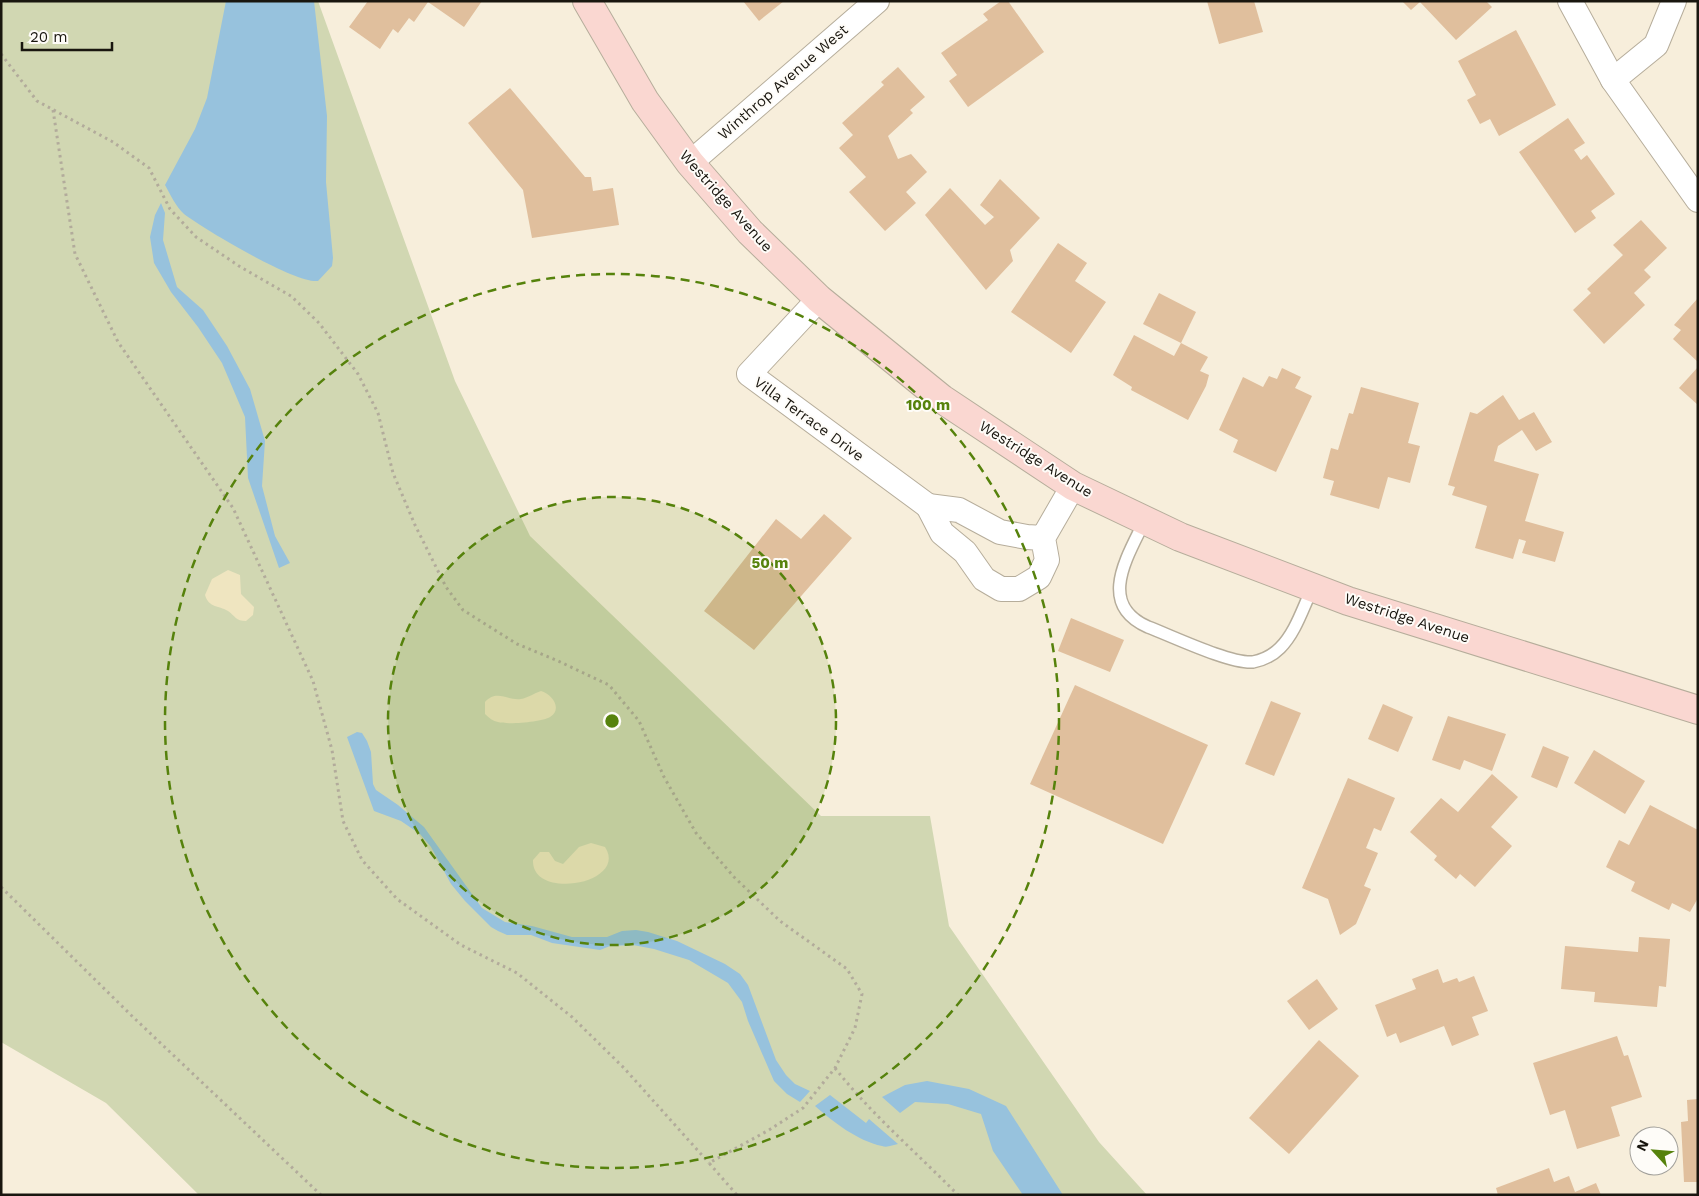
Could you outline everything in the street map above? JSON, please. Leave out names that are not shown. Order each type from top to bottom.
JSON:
[{"type":"street","name":"Westridge Avenue","points":[[586,1],[645,101],[690,163],[750,232],[819,299],[942,399],[1074,486],[1180,537],[1357,604],[1698,710]]},
{"type":"street","name":"Winthrop Avenue West","points":[[690,163],[877,1]]},
{"type":"street","points":[[1570,1],[1613,80],[1698,200]]},
{"type":"street","points":[[1613,80],[1656,46],[1674,1]]},
{"type":"street","name":"Villa Terrace Drive","points":[[819,299],[749,374],[928,506],[942,533],[965,552],[984,579],[1001,589],[1019,589],[1039,577],[1047,560],[1043,538],[1027,538],[1000,532],[959,510],[928,506]]},
{"type":"street","points":[[1043,538],[1074,486]]},
{"type":"street","points":[[965,552],[985,524]]},
{"type":"lane","points":[[1145,520],[1119,580],[1120,598],[1125,610],[1136,621],[1148,627],[1236,660],[1252,662],[1266,659],[1280,648],[1292,632],[1313,587]]},
{"type":"path","points":[[1,54],[36,101],[113,142],[149,168],[170,209],[196,237],[239,266],[291,296],[319,323],[362,382],[378,413],[393,473],[415,525],[446,587],[464,610],[517,644],[609,685],[639,721],[664,777],[696,833],[734,877],[780,921],[847,969],[862,994],[855,1028],[835,1068],[803,1108],[769,1130],[709,1162]]},
{"type":"path","points":[[52,110],[75,254],[118,342],[233,508],[313,681],[332,750],[343,821],[362,860],[397,899],[460,945],[517,973],[572,1016],[624,1068],[737,1195]]},
{"type":"path","points":[[1,887],[132,1017],[321,1195]]},
{"type":"path","points":[[835,1068],[858,1098],[887,1123],[958,1195]]},
{"type":"green space","points":[[1,1],[318,1],[455,381],[530,536],[821,816],[930,816],[949,926],[1099,1142],[1147,1195],[199,1195],[106,1103],[1,1042]]},
{"type":"sand","points":[[228,570],[240,575],[241,594],[254,607],[253,615],[246,621],[238,619],[228,611],[211,604],[205,595],[212,579]]},
{"type":"sand","points":[[541,691],[552,698],[556,706],[554,714],[546,719],[502,723],[496,722],[485,714],[485,702],[489,698],[498,696],[521,699]]},
{"type":"sand","points":[[591,843],[605,847],[609,860],[604,870],[592,878],[577,883],[561,884],[547,880],[537,873],[533,860],[540,852],[549,852],[555,861],[563,864],[579,847]]},
{"type":"water","points":[[226,1],[314,1],[327,116],[326,182],[333,258],[332,266],[318,281],[307,280],[271,265],[195,222],[181,211],[165,185],[195,129],[207,98]]},
{"type":"water","points":[[161,203],[165,213],[163,240],[177,287],[203,310],[227,346],[250,389],[265,441],[262,486],[275,536],[290,563],[279,568],[248,478],[245,417],[222,363],[198,327],[171,292],[154,263],[150,237],[155,215]]},
{"type":"water","points":[[357,732],[362,733],[371,752],[373,784],[376,790],[398,805],[424,827],[482,908],[505,922],[532,926],[572,937],[607,937],[622,931],[636,930],[648,932],[677,941],[725,964],[740,974],[748,985],[776,1060],[786,1075],[795,1084],[810,1091],[800,1102],[787,1094],[774,1081],[748,1021],[742,1002],[728,983],[689,960],[654,949],[633,945],[610,946],[600,950],[552,943],[531,935],[507,935],[491,927],[451,884],[431,847],[420,834],[401,821],[374,811],[347,737]]},
{"type":"water","points":[[927,1081],[969,1089],[1006,1106],[1063,1195],[1023,1195],[993,1151],[981,1114],[948,1104],[915,1102],[900,1113],[882,1097],[905,1085]]},
{"type":"water","points":[[830,1095],[866,1123],[869,1119],[898,1144],[886,1147],[873,1144],[838,1124],[815,1106]]},
{"type":"building","points":[[368,1],[482,1],[464,27],[428,2],[414,22],[409,18],[398,33],[393,29],[380,49],[349,27]]},
{"type":"building","points":[[743,1],[784,1],[759,21]]},
{"type":"building","points":[[1001,1],[1008,1],[1044,52],[968,107],[949,81],[957,75],[941,53],[988,20],[983,14]]},
{"type":"building","points":[[1207,1],[1254,1],[1263,32],[1219,44]]},
{"type":"building","points":[[1402,1],[1486,1],[1492,7],[1456,40],[1420,2],[1411,10]]},
{"type":"building","points":[[1516,30],[1556,105],[1499,136],[1490,119],[1480,124],[1467,100],[1476,95],[1458,61]]},
{"type":"building","points":[[898,67],[925,97],[910,110],[913,113],[888,136],[898,159],[911,154],[927,172],[906,192],[916,203],[885,231],[849,192],[866,177],[839,148],[853,135],[842,123],[884,85],[881,82]]},
{"type":"building","points":[[510,88],[585,177],[591,177],[593,191],[613,188],[619,225],[532,238],[523,190],[468,123]]},
{"type":"building","points":[[1568,118],[1585,143],[1574,150],[1581,160],[1587,155],[1615,194],[1591,211],[1596,218],[1575,233],[1519,152]]},
{"type":"building","points":[[1000,179],[1040,218],[1010,250],[1013,261],[986,290],[925,215],[950,188],[985,225],[994,217],[980,205]]},
{"type":"building","points":[[1641,220],[1667,248],[1644,270],[1651,277],[1634,293],[1645,305],[1604,344],[1573,310],[1591,293],[1587,289],[1623,255],[1613,245]]},
{"type":"building","points":[[1058,243],[1087,263],[1075,281],[1106,302],[1071,353],[1011,312]]},
{"type":"building","points":[[1159,293],[1196,312],[1181,343],[1143,324]]},
{"type":"building","points":[[1698,298],[1698,362],[1673,339],[1681,330],[1674,325]]},
{"type":"building","points":[[1134,335],[1174,356],[1181,343],[1208,357],[1200,371],[1209,375],[1206,386],[1188,420],[1131,390],[1132,387],[1113,375]]},
{"type":"building","points":[[1698,367],[1698,405],[1679,388]]},
{"type":"building","points":[[1282,368],[1301,377],[1295,388],[1312,396],[1276,472],[1233,452],[1238,440],[1219,430],[1243,377],[1263,387],[1269,376],[1277,379]]},
{"type":"building","points":[[1361,387],[1419,403],[1408,443],[1420,446],[1410,483],[1388,477],[1379,509],[1330,495],[1334,481],[1323,478],[1331,448],[1338,450],[1349,413],[1353,414]]},
{"type":"building","points":[[1503,395],[1519,420],[1534,412],[1552,442],[1536,451],[1522,430],[1498,446],[1494,461],[1539,474],[1525,521],[1564,532],[1555,562],[1522,553],[1526,541],[1519,539],[1513,559],[1475,548],[1487,506],[1452,495],[1455,487],[1448,485],[1470,412],[1477,414]]},
{"type":"building","points":[[824,514],[852,538],[754,650],[704,611],[776,519],[801,539]]},
{"type":"building","points":[[1071,618],[1124,640],[1110,672],[1058,651]]},
{"type":"building","points":[[1075,685],[1208,745],[1163,844],[1030,784]]},
{"type":"building","points":[[1271,701],[1301,713],[1274,776],[1245,764]]},
{"type":"building","points":[[1383,704],[1413,717],[1398,752],[1368,739]]},
{"type":"building","points":[[1448,716],[1506,734],[1492,771],[1464,760],[1460,770],[1432,760]]},
{"type":"building","points":[[1543,746],[1569,757],[1557,788],[1531,777]]},
{"type":"building","points":[[1594,750],[1645,781],[1625,814],[1574,783]]},
{"type":"building","points":[[1492,774],[1518,797],[1491,827],[1512,846],[1475,887],[1460,874],[1456,879],[1434,860],[1437,856],[1410,832],[1441,798],[1458,812]]},
{"type":"building","points":[[1348,778],[1395,798],[1381,831],[1374,828],[1366,848],[1378,853],[1364,886],[1371,889],[1356,924],[1340,935],[1328,899],[1302,888]]},
{"type":"building","points":[[1650,805],[1698,830],[1698,898],[1690,912],[1672,903],[1669,910],[1631,891],[1635,882],[1606,867],[1619,840],[1629,845]]},
{"type":"building","points":[[1639,937],[1670,939],[1666,987],[1659,986],[1657,1007],[1594,1002],[1595,992],[1561,989],[1565,946],[1638,952]]},
{"type":"building","points":[[1438,969],[1443,983],[1457,978],[1459,982],[1474,976],[1488,1011],[1472,1017],[1479,1035],[1452,1046],[1444,1026],[1400,1043],[1396,1033],[1387,1037],[1375,1005],[1416,989],[1412,979]]},
{"type":"building","points":[[1317,979],[1338,1009],[1309,1030],[1287,1001]]},
{"type":"building","points":[[1617,1036],[1624,1056],[1628,1055],[1642,1097],[1611,1107],[1620,1136],[1577,1149],[1565,1110],[1550,1115],[1533,1063]]},
{"type":"building","points":[[1319,1040],[1359,1076],[1289,1154],[1249,1118]]},
{"type":"building","points":[[1698,1099],[1698,1182],[1684,1182],[1681,1122],[1688,1121],[1687,1100]]},
{"type":"building","points":[[1549,1168],[1554,1182],[1569,1176],[1575,1192],[1596,1183],[1601,1195],[1498,1195],[1496,1188]]}]
